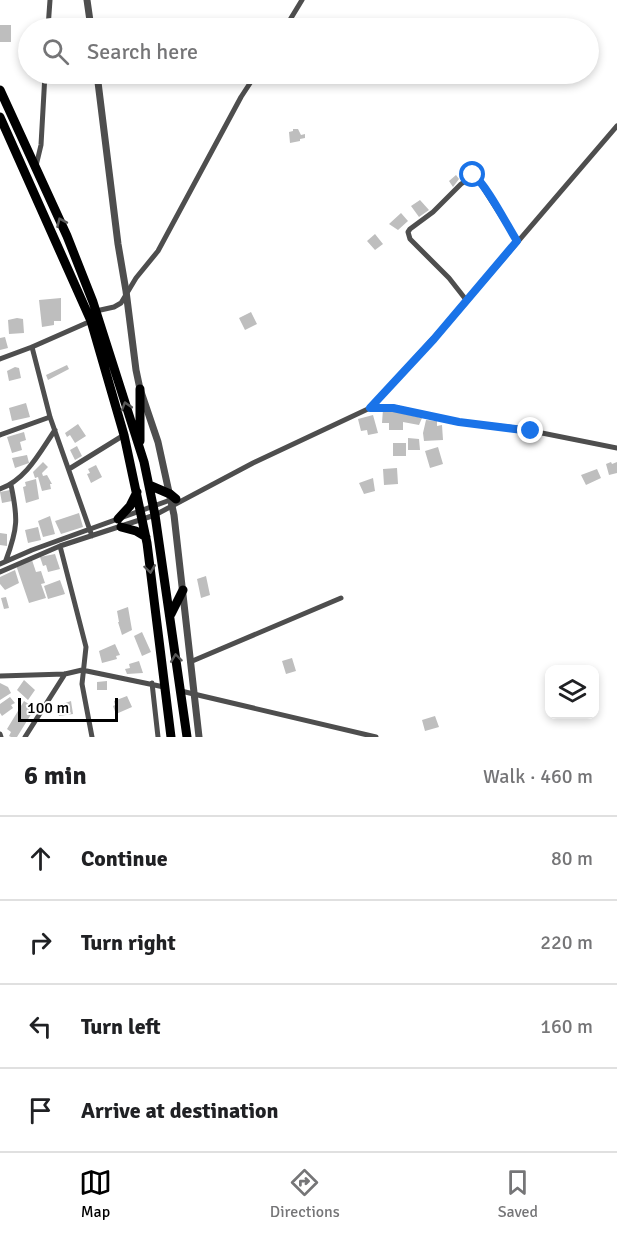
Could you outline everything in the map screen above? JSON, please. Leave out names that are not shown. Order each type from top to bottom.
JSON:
[{"type":"highway","points":[[0,90],[67,236],[96,311],[140,450],[154,510],[171,614],[187,737]]},
{"type":"highway","points":[[0,117],[91,321],[124,435],[146,537],[171,737]]},
{"type":"highway","points":[[140,389],[140,450]]},
{"type":"highway","points":[[149,486],[174,500]]},
{"type":"highway","points":[[137,492],[119,523],[146,537]]},
{"type":"highway","points":[[171,614],[183,590]]},
{"type":"street","points":[[49,18],[50,0]]},
{"type":"street","points":[[87,0],[90,18]]},
{"type":"street","points":[[291,18],[302,0]]},
{"type":"street","points":[[36,168],[41,145],[44,84]]},
{"type":"street","points":[[98,84],[118,244],[140,389],[174,500],[199,737]]},
{"type":"street","points":[[96,311],[119,304],[126,291],[152,260],[168,235],[250,84]]},
{"type":"street","points":[[0,572],[154,510],[370,408],[467,302],[617,126]]},
{"type":"street","points":[[467,302],[449,278],[410,239],[408,232],[410,229],[433,212],[473,175],[483,186],[517,241]]},
{"type":"street","points":[[0,359],[32,348],[91,321]]},
{"type":"street","points":[[32,348],[50,417],[92,536]]},
{"type":"street","points":[[370,408],[393,408],[459,422],[517,428],[617,448]]},
{"type":"street","points":[[0,435],[50,417]]},
{"type":"street","points":[[0,489],[22,476],[55,430]]},
{"type":"street","points":[[69,470],[124,435]]},
{"type":"street","points":[[3,562],[13,542],[17,523],[10,485]]},
{"type":"street","points":[[141,515],[174,500]]},
{"type":"street","points":[[3,562],[90,529],[119,523]]},
{"type":"street","points":[[60,546],[85,642],[82,684],[92,737]]},
{"type":"street","points":[[190,662],[341,598]]},
{"type":"street","points":[[0,676],[65,674],[82,670],[164,687]]},
{"type":"street","points":[[25,737],[65,674]]},
{"type":"street","points":[[152,683],[158,737]]},
{"type":"street","points":[[181,691],[374,737]]},
{"type":"building","points":[[0,25],[11,25],[11,42],[0,42]]},
{"type":"building","points":[[298,129],[301,135],[305,134],[305,138],[290,143],[289,132]]},
{"type":"building","points":[[456,175],[459,179],[453,187],[449,181]]},
{"type":"building","points":[[420,200],[429,210],[419,217],[411,206]]},
{"type":"building","points":[[401,213],[408,221],[398,230],[389,224]]},
{"type":"building","points":[[375,234],[383,244],[375,250],[367,241]]},
{"type":"building","points":[[61,298],[61,321],[54,321],[54,325],[42,327],[39,300]]},
{"type":"building","points":[[251,312],[257,324],[245,330],[239,318]]},
{"type":"building","points":[[23,319],[24,333],[9,334],[8,320]]},
{"type":"building","points":[[5,337],[8,348],[0,350],[0,338]]},
{"type":"building","points":[[67,365],[69,369],[48,380],[46,375]]},
{"type":"building","points":[[15,367],[19,368],[21,378],[9,381],[7,371]]},
{"type":"building","points":[[26,403],[30,417],[12,421],[9,408]]},
{"type":"building","points":[[383,409],[422,418],[419,425],[403,422],[403,430],[389,430],[389,423],[382,423]]},
{"type":"building","points":[[373,415],[378,433],[368,435],[367,430],[361,431],[358,419]]},
{"type":"building","points":[[426,420],[437,421],[437,426],[442,425],[443,440],[424,441]]},
{"type":"building","points":[[78,424],[86,436],[75,443],[70,435],[67,437],[65,433]]},
{"type":"building","points":[[24,432],[26,440],[20,442],[22,450],[12,453],[7,437]]},
{"type":"building","points":[[408,438],[419,439],[420,450],[408,450]]},
{"type":"building","points":[[393,443],[406,443],[406,456],[393,456]]},
{"type":"building","points":[[77,446],[82,456],[75,460],[70,450]]},
{"type":"building","points":[[438,447],[443,464],[430,468],[425,451]]},
{"type":"building","points":[[27,455],[29,463],[15,468],[12,458]]},
{"type":"building","points":[[43,462],[48,467],[42,473],[43,476],[47,475],[52,484],[50,484],[51,489],[42,491],[38,477],[35,478],[33,472]]},
{"type":"building","points":[[611,462],[612,464],[617,462],[617,473],[609,475],[606,464]]},
{"type":"building","points":[[96,465],[102,477],[91,483],[87,474],[90,473],[88,469]]},
{"type":"building","points":[[397,468],[398,484],[384,485],[383,469]]},
{"type":"building","points":[[597,469],[601,478],[586,485],[581,475]]},
{"type":"building","points":[[373,478],[375,491],[364,494],[359,483]]},
{"type":"building","points":[[36,479],[39,499],[26,503],[23,487],[26,486],[25,482]]},
{"type":"building","points":[[10,490],[12,501],[2,503],[0,492]]},
{"type":"building","points":[[79,513],[83,527],[61,534],[55,521]]},
{"type":"building","points":[[50,516],[55,534],[43,537],[38,521]]},
{"type":"building","points":[[38,527],[41,540],[28,543],[25,530]]},
{"type":"building","points":[[0,533],[7,534],[7,546],[0,545]]},
{"type":"building","points":[[55,554],[60,569],[48,572],[40,557]]},
{"type":"building","points":[[32,560],[36,572],[41,571],[45,583],[41,584],[46,598],[29,603],[16,565]]},
{"type":"building","points":[[15,570],[19,583],[5,590],[0,584],[0,577]]},
{"type":"building","points":[[206,576],[210,595],[201,598],[197,579]]},
{"type":"building","points":[[60,580],[65,594],[48,599],[44,586]]},
{"type":"building","points":[[6,597],[9,608],[4,609],[1,598]]},
{"type":"building","points":[[128,607],[132,630],[122,635],[117,611]]},
{"type":"building","points":[[142,632],[151,652],[142,656],[134,636]]},
{"type":"building","points":[[115,644],[120,655],[116,656],[117,659],[102,663],[99,651]]},
{"type":"building","points":[[292,658],[296,671],[286,674],[282,661]]},
{"type":"building","points":[[139,661],[143,673],[127,674],[125,669],[130,668],[129,664]]},
{"type":"building","points":[[24,680],[35,690],[28,700],[17,690]]},
{"type":"building","points":[[107,681],[107,690],[97,690],[97,682]]},
{"type":"building","points":[[0,683],[8,687],[11,693],[0,700]]},
{"type":"building","points":[[127,696],[132,707],[116,714],[114,701]]},
{"type":"building","points":[[10,697],[15,703],[11,705],[13,708],[2,716],[0,704]]},
{"type":"building","points":[[24,701],[35,708],[17,737],[11,737],[9,736],[11,732],[7,729]]},
{"type":"building","points":[[71,701],[73,714],[59,716],[57,706]]},
{"type":"building","points":[[435,716],[439,727],[425,731],[422,720]]},
{"type":"route","points":[[473,175],[483,186],[517,241],[467,302],[370,408],[385,406],[459,422],[531,431]]}]
